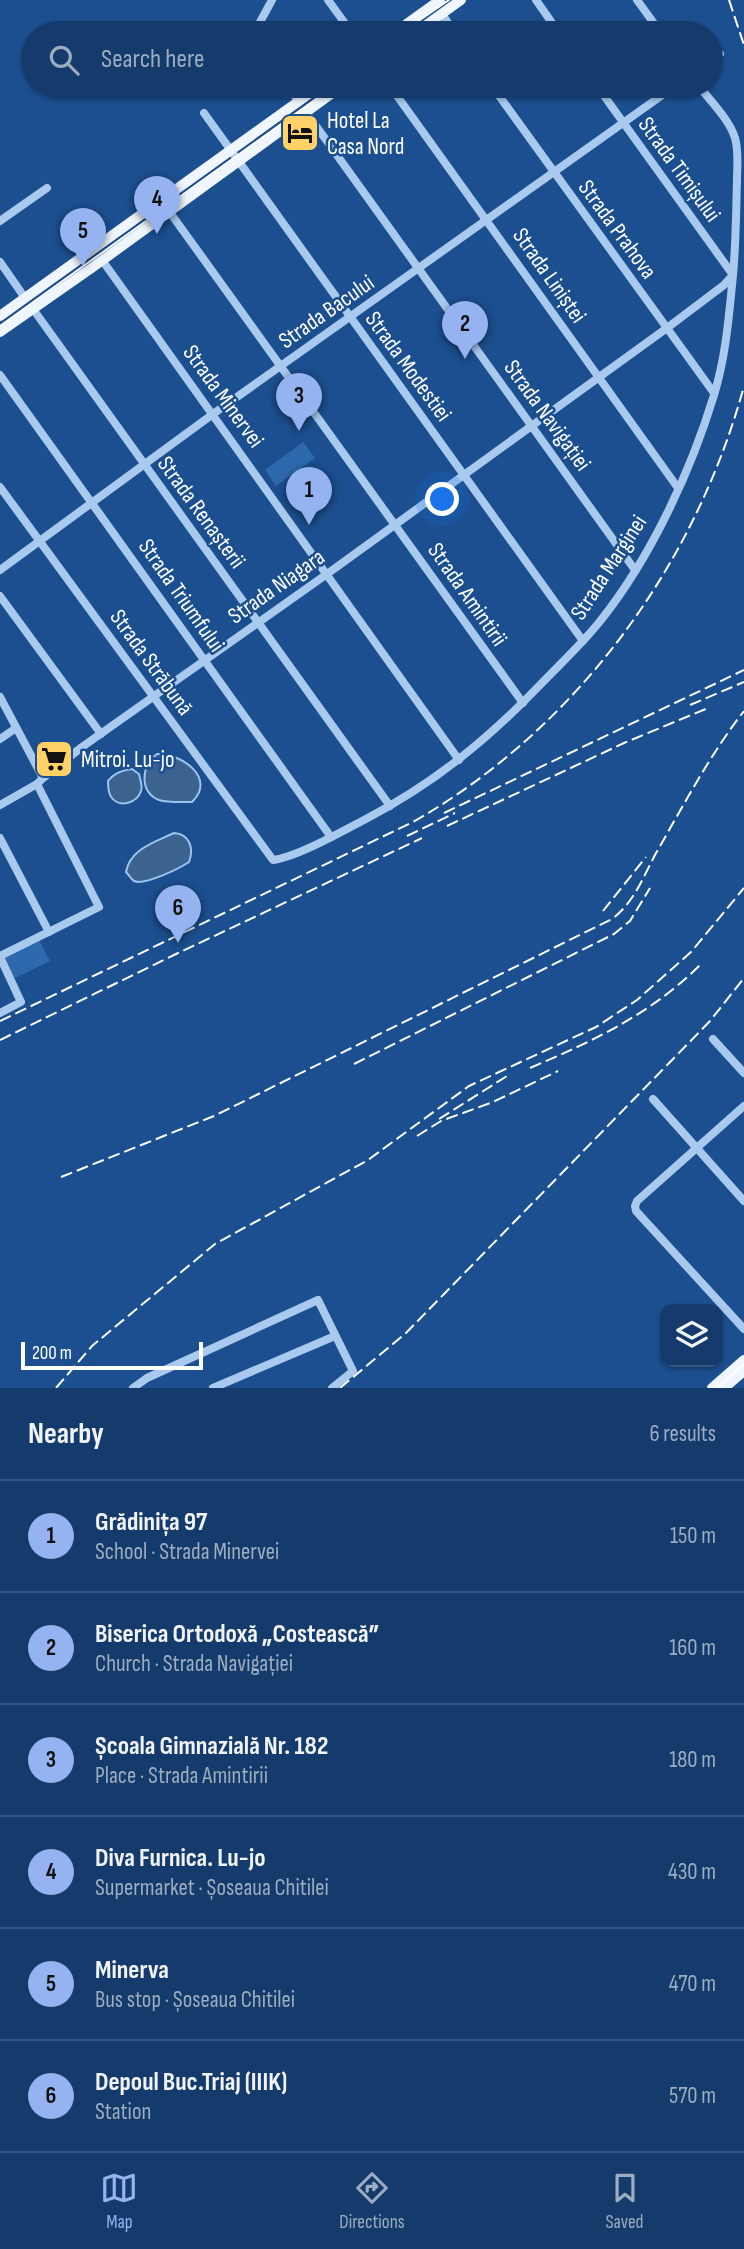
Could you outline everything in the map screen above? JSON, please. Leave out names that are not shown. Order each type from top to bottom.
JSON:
[{"type":"main road","points":[[432,21],[461,0]]},
{"type":"main road","points":[[410,21],[436,1]]},
{"type":"main road","points":[[0,332],[169,210],[303,98]]},
{"type":"main road","points":[[0,316],[162,200],[325,98]]},
{"type":"main road","points":[[712,1388],[744,1360]]},
{"type":"main road","points":[[724,1388],[744,1371]]},
{"type":"street","points":[[261,21],[272,0]]},
{"type":"street","points":[[328,0],[343,21]]},
{"type":"street","points":[[536,0],[551,21]]},
{"type":"street","points":[[637,0],[652,21]]},
{"type":"street","points":[[442,14],[447,21]]},
{"type":"street","name":"Strada Liniștei","points":[[399,98],[678,488]]},
{"type":"street","name":"Strada Prahova","points":[[501,98],[715,393]]},
{"type":"street","name":"Strada Timișului","points":[[605,98],[733,275]]},
{"type":"street","name":"Strada Bacului","points":[[0,570],[213,414],[658,98]]},
{"type":"street","name":"Strada Marginei","points":[[273,860],[331,837],[390,806],[459,760],[491,734],[583,641],[602,619],[635,570],[678,488],[715,393],[729,319],[736,235],[736,141],[728,124],[708,98]]},
{"type":"street","name":"Strada Navigației","points":[[306,112],[635,570]]},
{"type":"street","name":"Strada Modestiei","points":[[204,113],[583,641]]},
{"type":"street","points":[[0,222],[47,188]]},
{"type":"street","name":"Strada Amintirii","points":[[162,200],[523,703]]},
{"type":"street","name":"Strada Minervei","points":[[102,260],[459,760]]},
{"type":"street","points":[[0,262],[26,298]]},
{"type":"street","name":"Strada Niagara","points":[[0,806],[40,781],[101,734],[667,328],[724,285],[733,275]]},
{"type":"street","name":"Strada Renașterii","points":[[33,309],[390,806]]},
{"type":"street","name":"Strada Triumfului","points":[[0,375],[331,837]]},
{"type":"street","name":"Strada Străbună","points":[[0,487],[273,860]]},
{"type":"street","points":[[0,596],[101,734]]},
{"type":"street","points":[[0,697],[99,907],[0,957],[21,1002],[0,1013]]},
{"type":"street","points":[[0,739],[16,728]]},
{"type":"street","points":[[0,838],[49,932]]},
{"type":"street","points":[[713,1039],[744,1073]]},
{"type":"street","points":[[653,1100],[744,1201]]},
{"type":"street","points":[[744,1106],[637,1201],[635,1206],[636,1211],[744,1329]]},
{"type":"street","points":[[133,1388],[148,1378],[318,1300],[353,1371],[332,1388]]},
{"type":"street","points":[[213,1388],[335,1336]]},
{"type":"shaded area","points":[[303,442],[315,458],[276,486],[265,470]]},
{"type":"shaded area","points":[[157,754],[176,758],[193,769],[200,784],[199,793],[192,802],[159,800],[148,791],[145,771]]},
{"type":"shaded area","points":[[132,769],[139,774],[141,791],[136,799],[119,803],[110,794],[108,781],[118,772]]},
{"type":"shaded area","points":[[174,833],[187,839],[191,852],[189,862],[153,879],[139,882],[133,880],[126,872],[133,857],[144,847]]},
{"type":"shaded area","points":[[38,938],[50,961],[11,980],[0,956]]},
{"type":"tram line","points":[[418,21],[449,0]]},
{"type":"tram line","points":[[0,326],[317,98]]},
{"type":"tram line","points":[[717,1388],[744,1364]]},
{"type":"railway","points":[[729,0],[744,45]]},
{"type":"railway","points":[[0,1021],[413,822],[472,784],[527,740],[576,691],[621,637],[661,579],[695,517],[722,453],[744,386]]},
{"type":"railway","points":[[444,813],[744,670]]},
{"type":"railway","points":[[690,705],[744,682]]},
{"type":"railway","points":[[447,826],[624,743],[708,708]]},
{"type":"railway","points":[[61,1177],[214,1116],[612,919],[634,895],[699,778],[744,711]]},
{"type":"railway","points":[[407,836],[455,813]]},
{"type":"railway","points":[[0,1040],[422,838]]},
{"type":"railway","points":[[603,911],[646,857]]},
{"type":"railway","points":[[354,1064],[614,934],[630,921],[650,888]]},
{"type":"railway","points":[[56,1388],[92,1346],[215,1244],[368,1160],[469,1086],[596,1027],[637,1000],[691,952],[744,888]]},
{"type":"railway","points":[[530,1068],[620,1025],[662,998],[700,965]]},
{"type":"railway","points":[[340,1388],[406,1333],[710,1021],[744,978]]},
{"type":"railway","points":[[417,1136],[441,1121],[493,1102],[558,1071]]},
{"type":"railway","points":[[439,1119],[507,1076]]},
{"type":"place","name":"Hotel La Casa Nord","points":[[300,133]]},
{"type":"place","name":"Diva Furnica. Lu-jo","points":[[157,234]]},
{"type":"place","name":"Minerva","points":[[83,266]]},
{"type":"place","name":"Biserica Ortodoxă „Costească”","points":[[465,359]]},
{"type":"place","name":"Școala Gimnazială Nr. 182","points":[[299,431]]},
{"type":"place","name":"Grădinița 97","points":[[309,525]]},
{"type":"place","name":"Mitroi. Lu-jo","points":[[54,759]]},
{"type":"place","name":"Depoul Buc.Triaj (IIIK)","points":[[178,943]]}]
